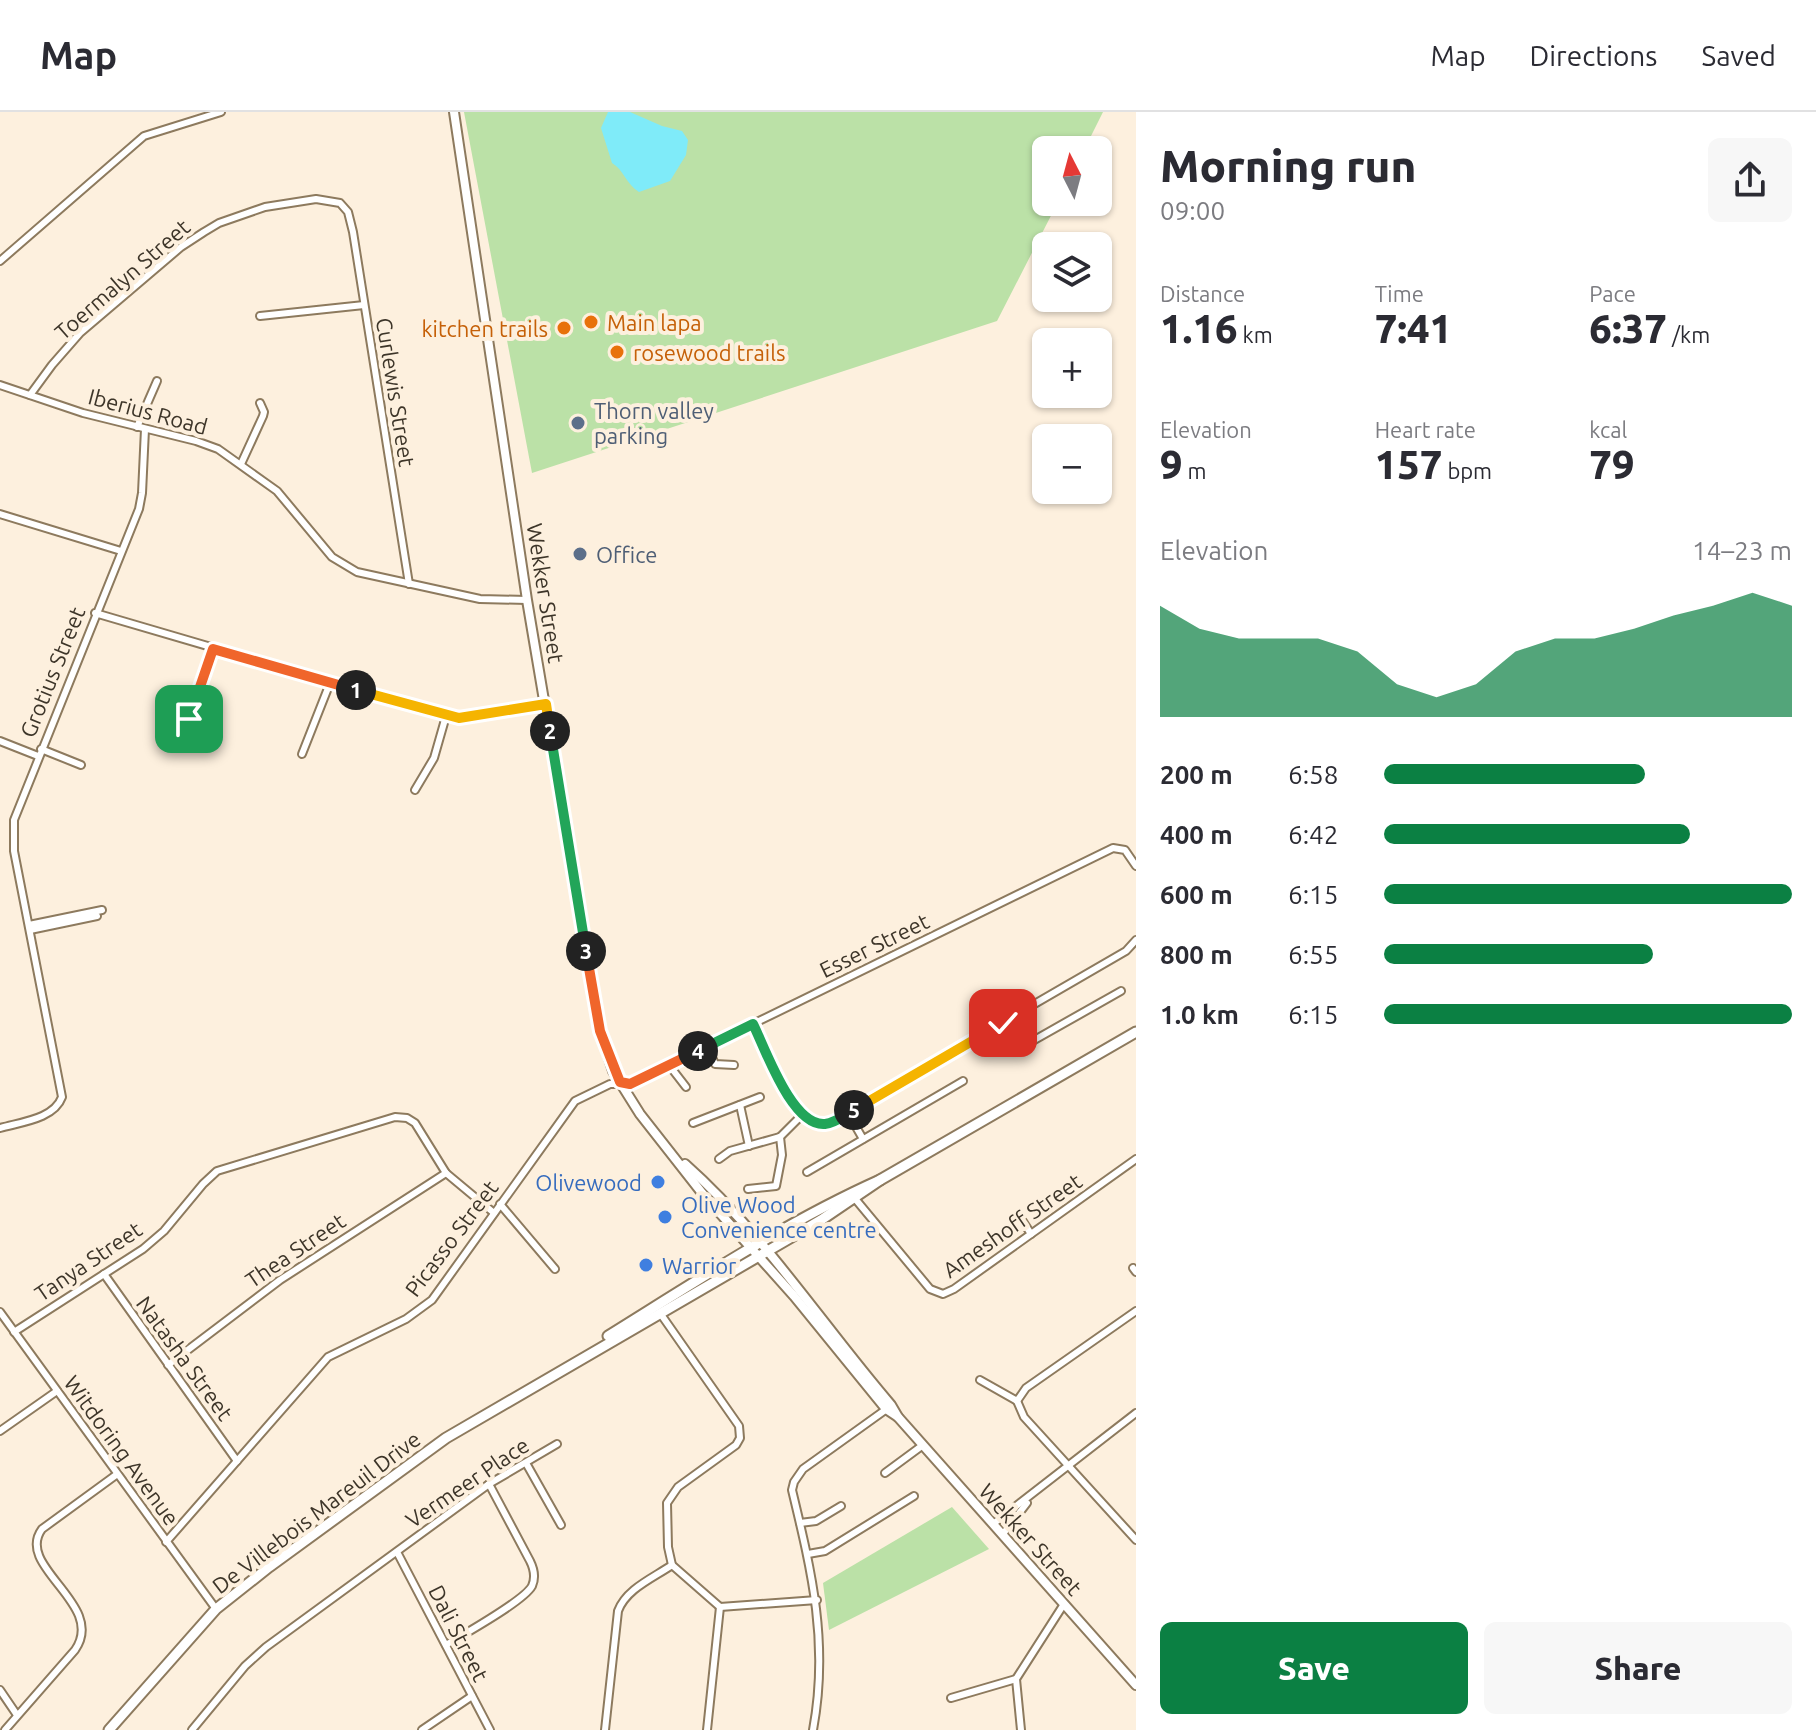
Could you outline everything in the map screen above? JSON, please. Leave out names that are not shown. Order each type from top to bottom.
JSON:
[{"type":"main road","name":"De Villebois Mareuil Drive","points":[[109,1730],[216,1609],[446,1438],[758,1250],[1136,1032]]},
{"type":"street","points":[[0,261],[144,136],[221,112]]},
{"type":"street","name":"Wekker Street","points":[[454,112],[527,600],[600,1031],[620,1082],[640,1114],[673,1153],[703,1181],[889,1407],[1136,1685]]},
{"type":"street","name":"Toermalyn Street","points":[[30,395],[80,333],[181,247],[219,223],[265,207],[328,199],[345,207]]},
{"type":"street","name":"Curlewis Street","points":[[345,207],[353,232],[409,584]]},
{"type":"street","points":[[260,316],[364,305]]},
{"type":"street","points":[[137,427],[157,381]]},
{"type":"street","name":"Iberius Road","points":[[0,385],[83,413],[207,444],[277,491],[342,565],[371,576],[480,599],[527,600]]},
{"type":"street","points":[[241,464],[263,416],[260,403]]},
{"type":"street","name":"Grotius Street","points":[[0,1128],[48,1114],[59,1105],[62,1087],[13,831],[16,809],[141,503],[145,429]]},
{"type":"street","points":[[0,514],[121,551]]},
{"type":"street","points":[[95,613],[446,716],[466,718],[546,704]]},
{"type":"street","points":[[189,719],[213,649]]},
{"type":"street","points":[[302,754],[330,683]]},
{"type":"street","points":[[415,790],[434,758],[446,716]]},
{"type":"street","points":[[0,741],[81,765]]},
{"type":"street","name":"Esser Street","points":[[620,1082],[630,1084],[1113,848],[1125,850],[1136,866]]},
{"type":"street","points":[[30,927],[99,913]]},
{"type":"street","points":[[753,1024],[791,1101],[815,1123],[823,1124],[848,1113],[1126,951],[1136,940]]},
{"type":"street","points":[[1003,1023],[1013,1043],[1022,1047],[1121,991]]},
{"type":"street","points":[[707,1046],[715,1064],[734,1065]]},
{"type":"street","points":[[669,1065],[686,1087]]},
{"type":"street","points":[[807,1172],[963,1081]]},
{"type":"street","name":"Picasso Street","points":[[166,1542],[328,1357],[426,1306],[575,1101],[592,1090],[620,1082]]},
{"type":"street","points":[[693,1123],[760,1097]]},
{"type":"street","points":[[740,1105],[749,1146]]},
{"type":"street","points":[[848,1113],[863,1139]]},
{"type":"street","points":[[719,1159],[730,1151],[780,1137],[803,1114]]},
{"type":"street","name":"Tanya Street","points":[[14,1332],[143,1249],[164,1231],[217,1171],[403,1116],[415,1123],[446,1173]]},
{"type":"street","points":[[748,1189],[776,1186],[781,1164],[780,1137]]},
{"type":"street","name":"Ameshoff Street","points":[[852,1196],[936,1294],[948,1293],[1136,1159]]},
{"type":"street","points":[[446,1173],[494,1213]]},
{"type":"street","name":"Thea Street","points":[[168,1365],[280,1280],[446,1173]]},
{"type":"street","points":[[500,1204],[555,1269]]},
{"type":"street","points":[[1020,1217],[1031,1234]]},
{"type":"street","name":"Natasha Street","points":[[104,1274],[237,1461]]},
{"type":"street","points":[[658,1310],[727,1408],[740,1433],[736,1445],[671,1494],[667,1503],[667,1525],[672,1565],[720,1607],[817,1600]]},
{"type":"street","points":[[1017,1401],[1026,1388],[1136,1311]]},
{"type":"street","name":"Witdoring Avenue","points":[[0,1312],[216,1609]]},
{"type":"street","points":[[980,1380],[1017,1401],[1021,1413],[1136,1540]]},
{"type":"street","points":[[0,1431],[57,1391]]},
{"type":"street","points":[[813,1730],[819,1698],[817,1600],[792,1490],[800,1472],[889,1407]]},
{"type":"street","points":[[993,1524],[1136,1413]]},
{"type":"street","name":"Vermeer Place","points":[[192,1730],[245,1666],[266,1647],[489,1484],[557,1444]]},
{"type":"street","points":[[885,1473],[923,1445]]},
{"type":"street","points":[[526,1463],[561,1525]]},
{"type":"street","points":[[5,1730],[75,1650],[83,1635],[83,1626],[75,1609],[37,1553],[37,1535],[116,1475]]},
{"type":"street","points":[[446,1645],[515,1601],[533,1583],[534,1571],[530,1561],[489,1484]]},
{"type":"street","points":[[1003,1534],[1034,1494]]},
{"type":"street","points":[[808,1554],[825,1551],[914,1496]]},
{"type":"street","points":[[800,1523],[816,1521],[841,1506]]},
{"type":"street","name":"Dali Street","points":[[397,1552],[490,1730]]},
{"type":"street","points":[[605,1730],[621,1603],[672,1565]]},
{"type":"street","points":[[1021,1730],[1016,1679],[1064,1604]]},
{"type":"street","points":[[707,1730],[720,1607]]},
{"type":"street","points":[[951,1698],[1016,1679]]},
{"type":"street","points":[[0,1690],[17,1715]]},
{"type":"street","points":[[422,1730],[472,1696]]},
{"type":"green space","points":[[464,112],[1103,112],[1091,136],[1032,136],[1032,216],[1051,216],[1043,232],[1032,232],[1032,253],[997,321],[532,473]]},
{"type":"green space","points":[[952,1507],[989,1549],[829,1630],[823,1583]]},
{"type":"water","points":[[608,112],[630,112],[682,131],[688,140],[686,155],[670,181],[639,192],[631,185],[612,163],[601,128]]},
{"type":"place","name":"Main lapa","points":[[591,322]]},
{"type":"place","name":"kitchen trails","points":[[564,328]]},
{"type":"place","name":"rosewood trails","points":[[617,352]]},
{"type":"place","name":"Thorn valley parking","points":[[578,423]]},
{"type":"place","name":"Office","points":[[580,554]]},
{"type":"place","name":"Olivewood","points":[[658,1182]]},
{"type":"place","name":"Olive Wood Convenience centre","points":[[665,1217]]},
{"type":"place","name":"Warrior","points":[[646,1265]]},
{"type":"route","points":[[189,719],[213,649],[446,716],[466,718],[546,704],[600,1031],[613,1071],[620,1082],[630,1084],[753,1024],[796,1109],[815,1123],[823,1124],[834,1121],[1003,1023]]}]
